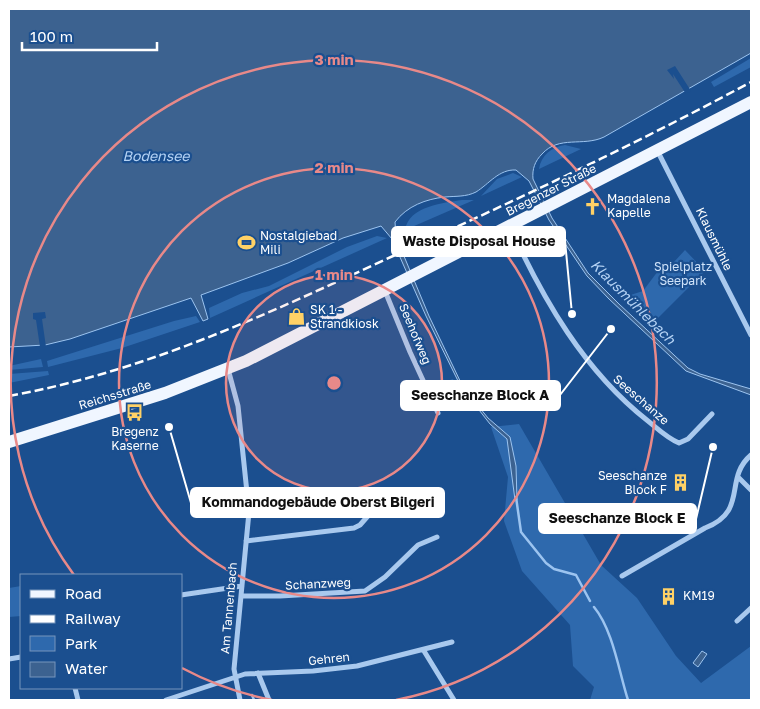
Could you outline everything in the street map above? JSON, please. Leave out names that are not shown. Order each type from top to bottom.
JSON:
[{"type":"main road","name":"Bregenzer Straße","points":[[228,369],[658,152],[751,102]]},
{"type":"main road","name":"Reichsstraße","points":[[9,442],[141,401],[228,369]]},
{"type":"street","name":"Klausmühle","points":[[658,152],[751,335]]},
{"type":"street","name":"Seeschanze","points":[[510,226],[564,327],[579,350],[612,391],[666,436],[679,443],[688,439],[712,414]]},
{"type":"street","name":"Seehofweg","points":[[385,291],[438,413]]},
{"type":"street","name":"Am Tannenbach","points":[[228,369],[236,396],[244,450],[249,512],[234,660],[235,677],[240,700]]},
{"type":"street","points":[[622,576],[705,528],[720,522],[729,511],[740,466],[751,455]]},
{"type":"street","points":[[738,477],[751,490]]},
{"type":"street","points":[[246,541],[354,528],[360,525],[374,509]]},
{"type":"street","name":"Schanzweg","points":[[241,596],[280,596],[365,591],[385,577],[418,545],[437,537]]},
{"type":"street","points":[[182,596],[242,586]]},
{"type":"street","points":[[737,621],[751,608]]},
{"type":"street","name":"Gehren","points":[[166,700],[235,677],[258,672],[313,671],[357,666],[452,642]]},
{"type":"street","points":[[424,650],[454,700]]},
{"type":"street","points":[[258,672],[269,700]]},
{"type":"green space","points":[[751,58],[751,67],[714,87],[711,82]]},
{"type":"green space","points":[[565,145],[581,149],[539,169],[542,160],[548,152]]},
{"type":"green space","points":[[513,173],[522,177],[481,196],[497,179]]},
{"type":"green space","points":[[474,200],[405,230],[408,222],[420,211],[437,204]]},
{"type":"green space","points":[[377,236],[387,238],[210,318],[209,308],[242,293],[269,286],[347,247]]},
{"type":"green space","name":"Spielplatz Seepark","points":[[685,250],[705,271],[651,325],[621,298],[643,291],[658,271],[663,274]]},
{"type":"green space","points":[[196,316],[200,322],[122,348],[48,367],[47,361],[174,321]]},
{"type":"green space","points":[[41,359],[43,367],[9,370],[9,366]]},
{"type":"green space","points":[[48,371],[49,375],[9,383],[9,374]]},
{"type":"green space","points":[[453,379],[463,403],[450,409],[447,403],[443,404],[435,385]]},
{"type":"green space","points":[[519,424],[601,565],[637,598],[676,656],[701,683],[751,646],[751,700],[590,700],[594,687],[573,666],[570,625],[522,571],[504,521],[508,477],[491,427]]},
{"type":"green space","points":[[20,586],[20,616],[9,617],[9,588]]},
{"type":"water","name":"Bodensee","points":[[9,9],[751,9],[751,53],[604,137],[596,140],[564,143],[549,148],[534,165],[533,179],[552,218],[588,273],[619,304],[688,368],[700,374],[751,389],[751,395],[686,371],[609,299],[587,276],[549,220],[529,181],[516,170],[499,174],[472,194],[438,198],[417,204],[395,222],[396,237],[429,316],[463,387],[488,418],[510,437],[516,466],[517,500],[515,500],[507,439],[490,424],[461,387],[426,316],[392,239],[381,226],[343,238],[288,263],[201,295],[208,319],[203,321],[191,298],[70,339],[45,345],[9,347]]},
{"type":"water","points":[[702,651],[707,654],[698,667],[693,663]]},
{"type":"pier","points":[[675,66],[691,91],[686,94],[673,74],[674,79],[667,70]]},
{"type":"pier","points":[[45,312],[46,318],[42,319],[46,347],[40,347],[36,320],[33,319],[33,313]]},
{"type":"waterway","points":[[516,497],[521,532],[546,563],[554,569],[576,575],[590,601]]},
{"type":"waterway","points":[[594,607],[601,616],[611,639],[628,700]]},
{"type":"waterway","points":[[252,695],[254,700]]},
{"type":"railway","points":[[9,396],[110,372],[158,356],[253,319],[529,193],[663,128],[751,82]]},
{"type":"place","name":"Magdalena Kapelle","points":[[593,206]]},
{"type":"place","name":"Nostalgiebad Mili","points":[[246,243]]},
{"type":"place","name":"Waste Disposal House","points":[[572,314]]},
{"type":"place","name":"SK 1 - Strandkiosk","points":[[296,317]]},
{"type":"place","name":"Seeschanze Block A","points":[[611,329]]},
{"type":"place","name":"Bregenz Kaserne","points":[[135,413]]},
{"type":"place","name":"Kommandogebäude Oberst Bilgeri","points":[[169,427]]},
{"type":"place","name":"Seeschanze Block E","points":[[713,447]]},
{"type":"place","name":"Seeschanze Block F","points":[[681,483]]},
{"type":"place","name":"KM19","points":[[669,596]]},
{"type":"water label","name":"Klausmühlebach","points":[[633,302]]}]
